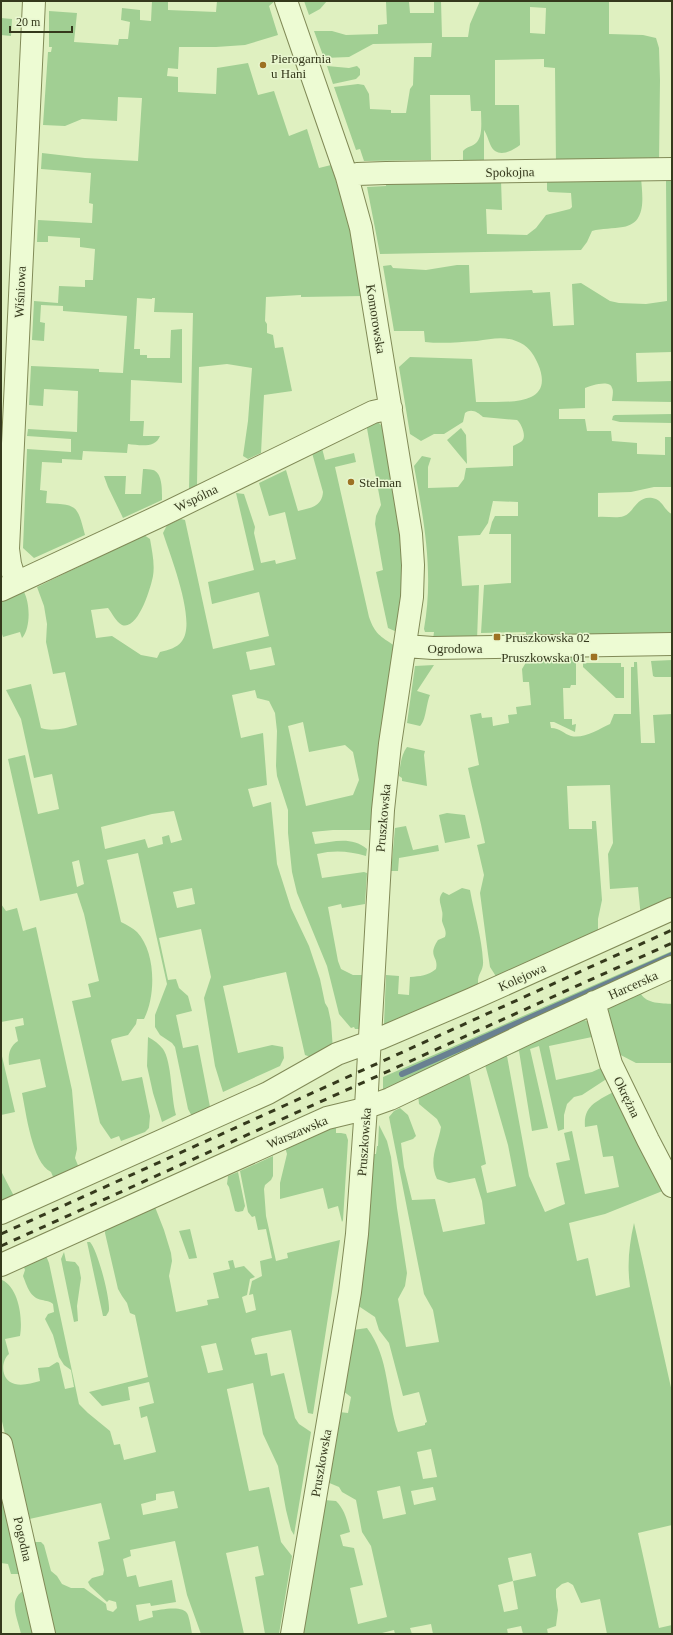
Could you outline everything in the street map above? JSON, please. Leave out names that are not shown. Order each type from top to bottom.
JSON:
[{"type":"street","name":"Wiśniowa","points":[[8,586],[10,564],[8,549],[34,1]]},
{"type":"street","name":"Komorowska","points":[[286,1],[347,177],[364,247],[391,408],[413,555],[412,597],[405,646]]},
{"type":"street","name":"Spokojna","points":[[347,177],[356,174],[386,173],[672,169]]},
{"type":"street","name":"Wspólna","points":[[8,586],[164,514],[373,412],[391,408]]},
{"type":"street","name":"Ogrodowa","points":[[405,646],[433,648],[672,644]]},
{"type":"street","name":"Pruszkowska","points":[[292,1634],[354,1266],[360,1208],[383,804],[390,744],[405,646]]},
{"type":"street","name":"Kolejowa","points":[[370,1042],[465,1002],[672,909]]},
{"type":"street","name":"Harcerska","points":[[594,1002],[672,967]]},
{"type":"street","name":"Warszawska","points":[[1,1265],[327,1118],[390,1099],[594,1002]]},
{"type":"street","name":"Okrężna","points":[[594,1002],[604,1042],[614,1069],[672,1186]]},
{"type":"street","points":[[1,1213],[268,1092],[337,1054],[370,1042]]},
{"type":"street","name":"Pogodna","points":[[1,1444],[44,1634]]},
{"type":"green space","points":[[152,1],[168,1],[168,10],[216,12],[217,1],[275,1],[269,6],[278,35],[245,45],[179,47],[178,69],[168,68],[167,76],[178,77],[178,92],[216,94],[217,68],[248,63],[258,95],[274,91],[289,136],[307,129],[319,168],[331,165],[347,216],[363,296],[301,297],[301,295],[266,297],[265,321],[267,324],[267,333],[273,335],[275,348],[283,347],[292,391],[264,395],[261,453],[248,459],[243,456],[248,421],[252,368],[227,364],[199,367],[197,485],[189,489],[193,313],[154,312],[155,298],[137,298],[134,349],[140,349],[140,355],[147,355],[147,358],[170,358],[171,330],[182,329],[182,383],[131,380],[130,421],[144,421],[143,436],[160,436],[158,440],[151,445],[128,444],[127,453],[83,451],[82,460],[62,459],[62,463],[42,462],[40,490],[47,491],[46,503],[64,504],[74,508],[80,517],[85,535],[34,558],[23,548],[27,449],[71,452],[71,439],[27,436],[28,429],[77,432],[78,391],[44,389],[43,406],[29,405],[31,366],[99,369],[99,372],[123,373],[127,316],[63,311],[63,306],[41,305],[40,322],[45,323],[44,341],[32,340],[34,301],[58,303],[59,286],[85,287],[85,280],[93,280],[95,249],[80,247],[80,238],[48,236],[48,242],[37,242],[38,220],[92,223],[93,204],[89,203],[91,173],[41,169],[42,153],[85,158],[138,161],[142,98],[118,97],[117,121],[82,119],[65,126],[43,125],[48,52],[51,52],[52,47],[49,47],[49,11],[77,13],[74,42],[118,45],[119,39],[128,39],[130,22],[121,20],[122,8],[140,10],[140,20],[151,21]]},
{"type":"green space","points":[[304,1],[327,1],[320,9],[309,15]]},
{"type":"green space","points":[[434,1],[441,1],[442,37],[468,37],[470,24],[480,1],[609,1],[609,34],[643,35],[656,38],[659,48],[660,80],[659,163],[556,165],[555,68],[544,67],[544,59],[495,60],[495,105],[519,105],[520,145],[512,150],[500,153],[493,149],[484,130],[484,160],[463,160],[463,151],[475,144],[479,139],[481,111],[471,111],[470,95],[430,95],[431,160],[364,161],[360,149],[356,150],[334,87],[358,84],[364,85],[369,94],[370,109],[391,110],[391,113],[406,113],[410,89],[413,85],[414,57],[431,57],[432,43],[373,44],[349,57],[324,58],[314,31],[332,31],[346,35],[378,34],[378,25],[387,24],[386,2],[409,2],[410,13],[434,13]],"holes":[[[530,7],[546,8],[545,34],[530,33]]]},
{"type":"green space","points":[[1,18],[12,19],[11,36],[1,35]]},
{"type":"green space","points":[[327,66],[349,68],[357,66],[360,69],[360,75],[356,79],[333,84]]},
{"type":"green space","points":[[641,177],[642,207],[636,220],[623,227],[592,231],[581,250],[380,254],[367,187],[386,186],[386,180],[501,180],[502,210],[486,209],[487,234],[527,235],[536,228],[546,215],[570,209],[572,207],[571,193],[549,192],[547,190],[547,179]]},
{"type":"green space","points":[[666,181],[672,181],[672,352],[636,353],[637,382],[672,381],[672,402],[612,401],[613,389],[608,384],[600,384],[585,388],[585,408],[559,409],[559,419],[585,419],[587,431],[611,431],[612,441],[637,443],[637,454],[665,455],[665,437],[672,437],[671,487],[654,487],[631,492],[598,493],[598,517],[624,516],[628,514],[640,501],[650,498],[658,500],[672,514],[672,636],[526,639],[526,632],[481,633],[484,585],[511,583],[511,534],[489,534],[492,522],[495,516],[518,516],[518,502],[493,501],[488,523],[480,535],[458,536],[462,586],[479,585],[477,640],[433,639],[434,632],[425,632],[424,629],[427,608],[428,567],[424,527],[414,466],[422,456],[431,458],[428,467],[428,488],[458,487],[464,479],[466,468],[513,466],[513,446],[522,441],[524,433],[517,420],[483,417],[477,412],[470,411],[465,413],[463,422],[444,434],[434,434],[421,441],[410,434],[399,367],[410,357],[472,359],[476,402],[524,400],[534,396],[540,389],[542,379],[538,364],[530,350],[524,345],[511,339],[497,338],[477,341],[432,343],[425,342],[424,331],[394,331],[383,266],[391,265],[393,268],[426,270],[457,265],[469,265],[470,293],[532,290],[533,293],[550,292],[553,326],[574,325],[572,284],[581,283],[610,301],[619,303],[646,304],[667,301]]},
{"type":"green space","points":[[672,414],[672,423],[620,422],[612,420],[613,416],[615,415]]},
{"type":"green space","points":[[378,422],[383,427],[400,534],[403,576],[397,632],[388,628],[376,572],[383,570],[375,524],[376,516],[381,505],[366,423]]},
{"type":"green space","points":[[461,428],[466,435],[467,464],[447,440]]},
{"type":"green space","points":[[322,448],[325,460],[354,453],[356,462],[335,467],[369,617],[373,627],[379,634],[395,646],[373,830],[333,830],[312,832],[315,844],[349,841],[355,842],[367,849],[366,856],[342,852],[317,854],[322,878],[364,872],[367,873],[365,904],[342,908],[341,904],[328,907],[338,961],[341,969],[353,975],[363,975],[360,1029],[355,1029],[354,1027],[351,1028],[339,1014],[327,966],[297,893],[292,872],[288,833],[288,810],[277,776],[277,731],[275,713],[269,701],[257,698],[255,690],[232,695],[241,738],[263,733],[267,785],[248,789],[253,807],[271,802],[277,864],[291,908],[309,946],[320,979],[331,1022],[333,1050],[316,1059],[305,1055],[286,972],[223,986],[238,1053],[272,1045],[283,1047],[284,1058],[280,1066],[223,1092],[215,1066],[204,998],[211,977],[201,929],[159,938],[168,980],[176,979],[179,988],[188,996],[192,1011],[176,1015],[183,1048],[198,1045],[211,1112],[194,1120],[188,1109],[175,1047],[172,1043],[160,1035],[155,1027],[155,1015],[167,984],[138,853],[107,860],[121,922],[137,932],[143,941],[151,962],[152,974],[151,999],[144,1019],[137,1019],[136,1024],[128,1035],[112,1039],[111,1041],[122,1081],[142,1077],[150,1116],[149,1128],[145,1132],[121,1141],[119,1136],[111,1139],[100,1123],[72,1001],[91,997],[88,984],[99,981],[84,914],[77,893],[40,901],[8,759],[25,755],[38,814],[59,809],[52,774],[34,778],[21,719],[6,690],[31,684],[41,728],[54,730],[77,725],[65,672],[53,674],[46,642],[47,624],[44,606],[37,587],[144,535],[150,539],[154,567],[152,582],[143,607],[133,621],[128,625],[120,624],[108,608],[91,610],[96,638],[112,636],[141,655],[157,658],[160,652],[178,645],[182,641],[186,632],[184,604],[181,588],[163,533],[167,525],[181,519],[185,520],[213,649],[269,636],[259,592],[212,604],[208,582],[254,570],[236,493],[244,494],[255,527],[254,533],[261,563],[275,560],[276,564],[296,559],[285,512],[269,516],[259,483],[286,470],[298,511],[315,506],[320,501],[323,492],[312,453]],"holes":[[[271,647],[275,665],[250,670],[246,652]],[[303,722],[309,752],[345,745],[353,752],[359,780],[353,795],[306,806],[288,726]],[[174,811],[182,840],[171,843],[169,835],[162,837],[163,844],[148,848],[145,839],[105,849],[101,827],[152,814]],[[79,860],[84,884],[77,887],[72,862]],[[192,888],[195,904],[177,908],[173,892]]]},
{"type":"green space","points":[[143,469],[153,470],[159,475],[162,500],[123,518],[104,476],[126,476],[125,494],[141,494]]},
{"type":"green space","points":[[24,592],[29,615],[25,634],[22,638],[20,632],[3,637],[1,631],[1,602]]},
{"type":"green space","points":[[578,654],[579,663],[576,663],[576,685],[571,685],[570,688],[563,688],[564,719],[572,719],[572,725],[576,724],[575,732],[554,722],[550,722],[551,728],[576,737],[591,733],[610,724],[614,714],[631,714],[631,667],[634,667],[634,662],[637,662],[641,743],[655,743],[653,715],[672,714],[672,903],[641,918],[638,887],[610,889],[608,854],[613,843],[610,785],[567,786],[569,829],[592,829],[592,821],[596,821],[602,900],[598,919],[598,935],[499,981],[490,967],[480,893],[484,875],[477,845],[485,843],[468,768],[479,765],[470,715],[481,713],[482,718],[492,717],[493,726],[509,723],[508,715],[517,714],[516,707],[531,705],[529,682],[523,682],[522,669],[525,664],[526,656]]},
{"type":"green space","points":[[672,660],[672,677],[653,676],[651,661]]},
{"type":"green space","points":[[583,663],[621,663],[621,667],[624,667],[624,698],[616,698],[583,667]]},
{"type":"green space","points":[[434,665],[417,691],[430,695],[424,720],[420,726],[407,723],[415,666]]},
{"type":"green space","points":[[407,747],[425,751],[424,755],[427,786],[402,781],[402,778],[399,776],[402,757]]},
{"type":"green space","points":[[447,813],[465,815],[470,838],[445,843],[439,815]]},
{"type":"green space","points":[[406,826],[413,850],[438,845],[439,851],[399,858],[398,871],[391,871],[395,828]]},
{"type":"green space","points":[[462,888],[470,890],[481,943],[483,965],[478,980],[479,990],[392,1026],[384,1024],[386,975],[399,976],[398,994],[409,995],[410,977],[421,976],[436,969],[436,961],[433,950],[438,940],[445,937],[446,933],[442,921],[440,897],[443,892],[449,895]]},
{"type":"green space","points":[[1,904],[6,911],[17,908],[23,931],[36,927],[72,1090],[77,1149],[75,1158],[79,1168],[54,1179],[51,1172],[44,1167],[39,1159],[31,1136],[22,1093],[46,1087],[40,1059],[9,1065],[10,1052],[18,1041],[15,1027],[24,1025],[23,1018],[1,1022]]},
{"type":"green space","points":[[672,951],[672,960],[384,1090],[383,1089],[383,1077]]},
{"type":"green space","points":[[639,992],[644,993],[641,994],[647,1000],[672,1004],[672,1063],[636,1063],[613,1051],[607,1014],[609,1003]]},
{"type":"green space","points":[[580,1017],[588,1022],[595,1044],[592,1037],[549,1046],[556,1080],[592,1072],[603,1067],[608,1078],[582,1095],[574,1097],[567,1104],[564,1115],[564,1129],[558,1131],[539,1046],[530,1049],[548,1128],[532,1131],[519,1051],[507,1056],[529,1176],[545,1212],[565,1204],[556,1163],[570,1160],[564,1133],[572,1131],[585,1194],[619,1187],[613,1156],[603,1157],[597,1125],[585,1127],[586,1114],[593,1104],[615,1091],[665,1190],[605,1214],[569,1223],[577,1261],[588,1258],[596,1296],[630,1287],[629,1255],[634,1223],[672,1392],[672,1525],[638,1533],[659,1628],[672,1625],[672,1634],[607,1634],[600,1599],[581,1603],[573,1585],[568,1582],[562,1584],[556,1589],[558,1610],[556,1626],[547,1629],[548,1634],[523,1634],[521,1626],[507,1629],[508,1634],[433,1634],[431,1624],[410,1628],[412,1634],[395,1634],[394,1630],[378,1634],[301,1634],[324,1500],[336,1501],[344,1512],[348,1523],[350,1532],[340,1535],[343,1546],[354,1548],[363,1585],[350,1588],[358,1624],[387,1617],[371,1546],[362,1532],[356,1500],[342,1492],[339,1487],[327,1482],[339,1412],[348,1413],[351,1397],[343,1391],[353,1330],[367,1328],[380,1352],[398,1432],[425,1425],[427,1422],[419,1392],[403,1396],[389,1343],[379,1330],[375,1317],[357,1305],[372,1154],[376,1154],[378,1146],[379,1125],[387,1141],[391,1157],[407,1273],[405,1286],[398,1299],[406,1347],[439,1342],[433,1310],[424,1294],[389,1117],[394,1111],[400,1108],[408,1115],[416,1136],[413,1139],[401,1143],[404,1167],[412,1200],[435,1199],[443,1232],[485,1224],[482,1201],[475,1178],[449,1183],[437,1179],[433,1165],[434,1153],[441,1127],[437,1119],[419,1104],[418,1094],[469,1073],[486,1164],[481,1166],[487,1193],[516,1186],[508,1145],[485,1065]],"holes":[[[431,1449],[437,1477],[423,1479],[417,1452]],[[400,1486],[406,1514],[383,1519],[377,1491]],[[433,1487],[436,1500],[414,1505],[411,1491]],[[531,1553],[536,1576],[513,1581],[508,1558]],[[513,1581],[518,1609],[504,1612],[498,1585]]]},
{"type":"green space","points":[[148,1037],[163,1049],[170,1071],[176,1115],[162,1122],[147,1066]]},
{"type":"green space","points":[[1,1052],[15,1112],[1,1115]]},
{"type":"green space","points":[[336,1125],[336,1133],[346,1134],[348,1140],[342,1222],[338,1206],[328,1209],[323,1188],[280,1199],[280,1183],[287,1154],[285,1147]]},
{"type":"green space","points":[[273,1156],[273,1176],[265,1185],[264,1189],[266,1216],[276,1261],[288,1258],[287,1253],[340,1240],[313,1414],[308,1413],[291,1330],[252,1338],[251,1340],[255,1355],[267,1353],[271,1376],[284,1373],[295,1418],[299,1424],[311,1432],[294,1535],[291,1530],[286,1510],[278,1466],[263,1434],[253,1383],[227,1389],[249,1491],[269,1487],[281,1542],[292,1556],[279,1634],[265,1634],[255,1577],[264,1575],[258,1546],[226,1553],[244,1634],[201,1634],[187,1595],[175,1541],[130,1550],[131,1556],[123,1559],[127,1577],[136,1575],[139,1587],[172,1580],[176,1602],[151,1606],[150,1603],[136,1605],[139,1621],[153,1617],[152,1611],[172,1608],[182,1610],[188,1615],[192,1634],[53,1634],[33,1547],[35,1542],[41,1542],[44,1545],[51,1571],[57,1576],[62,1584],[71,1588],[84,1588],[106,1604],[107,1610],[113,1612],[117,1608],[116,1602],[109,1600],[107,1602],[90,1586],[88,1582],[92,1578],[103,1575],[104,1570],[98,1542],[110,1539],[101,1503],[25,1520],[1,1417],[1,1277],[2,1280],[8,1284],[16,1297],[21,1321],[20,1336],[5,1339],[9,1354],[4,1362],[3,1371],[7,1379],[18,1385],[40,1381],[38,1368],[49,1367],[57,1362],[59,1363],[65,1389],[74,1387],[71,1370],[64,1365],[59,1357],[53,1335],[45,1319],[48,1314],[54,1312],[53,1304],[35,1297],[26,1284],[23,1276],[25,1270],[22,1262],[44,1251],[49,1263],[79,1404],[110,1431],[114,1445],[120,1444],[124,1460],[156,1452],[147,1416],[141,1418],[139,1407],[154,1403],[149,1382],[128,1387],[130,1400],[102,1406],[89,1392],[148,1377],[135,1315],[130,1313],[127,1303],[118,1289],[105,1233],[106,1224],[155,1207],[171,1253],[172,1261],[169,1276],[176,1312],[208,1305],[207,1300],[219,1298],[213,1273],[230,1269],[228,1261],[233,1260],[235,1268],[244,1266],[255,1277],[250,1279],[247,1295],[242,1297],[246,1313],[256,1310],[253,1294],[249,1295],[252,1281],[262,1276],[260,1261],[272,1258],[266,1229],[258,1230],[255,1216],[252,1217],[248,1212],[240,1171]],"holes":[[[216,1343],[223,1370],[208,1373],[201,1346]],[[174,1491],[178,1508],[143,1515],[141,1504],[156,1500],[156,1494]]]},
{"type":"green space","points":[[1,1171],[16,1200],[1,1207]]},
{"type":"green space","points":[[238,1172],[245,1206],[243,1211],[238,1212],[235,1211],[227,1184],[228,1176]]},
{"type":"green space","points":[[190,1229],[197,1258],[189,1259],[179,1231]]},
{"type":"green space","points":[[87,1242],[90,1242],[93,1247],[103,1275],[109,1304],[109,1311],[106,1316],[103,1316]]},
{"type":"green space","points":[[64,1252],[66,1261],[75,1262],[79,1267],[81,1278],[77,1306],[78,1321],[74,1322],[61,1259]]},
{"type":"green space","points":[[1,1477],[22,1568],[19,1574],[11,1574],[8,1564],[1,1563]]},
{"type":"green space","points":[[26,1589],[37,1634],[21,1634],[16,1614],[15,1603],[17,1598],[20,1593]]},
{"type":"waterway","points":[[402,1074],[672,955]]},
{"type":"railway","points":[[1,1234],[672,930]]},
{"type":"railway","points":[[1,1246],[672,943]]},
{"type":"place","name":"Pierogarnia u Hani","points":[[263,65]]},
{"type":"place","name":"Stelman","points":[[351,482]]},
{"type":"place","name":"Pruszkowska 02","points":[[497,637]]},
{"type":"place","name":"Pruszkowska 01","points":[[594,657]]}]
